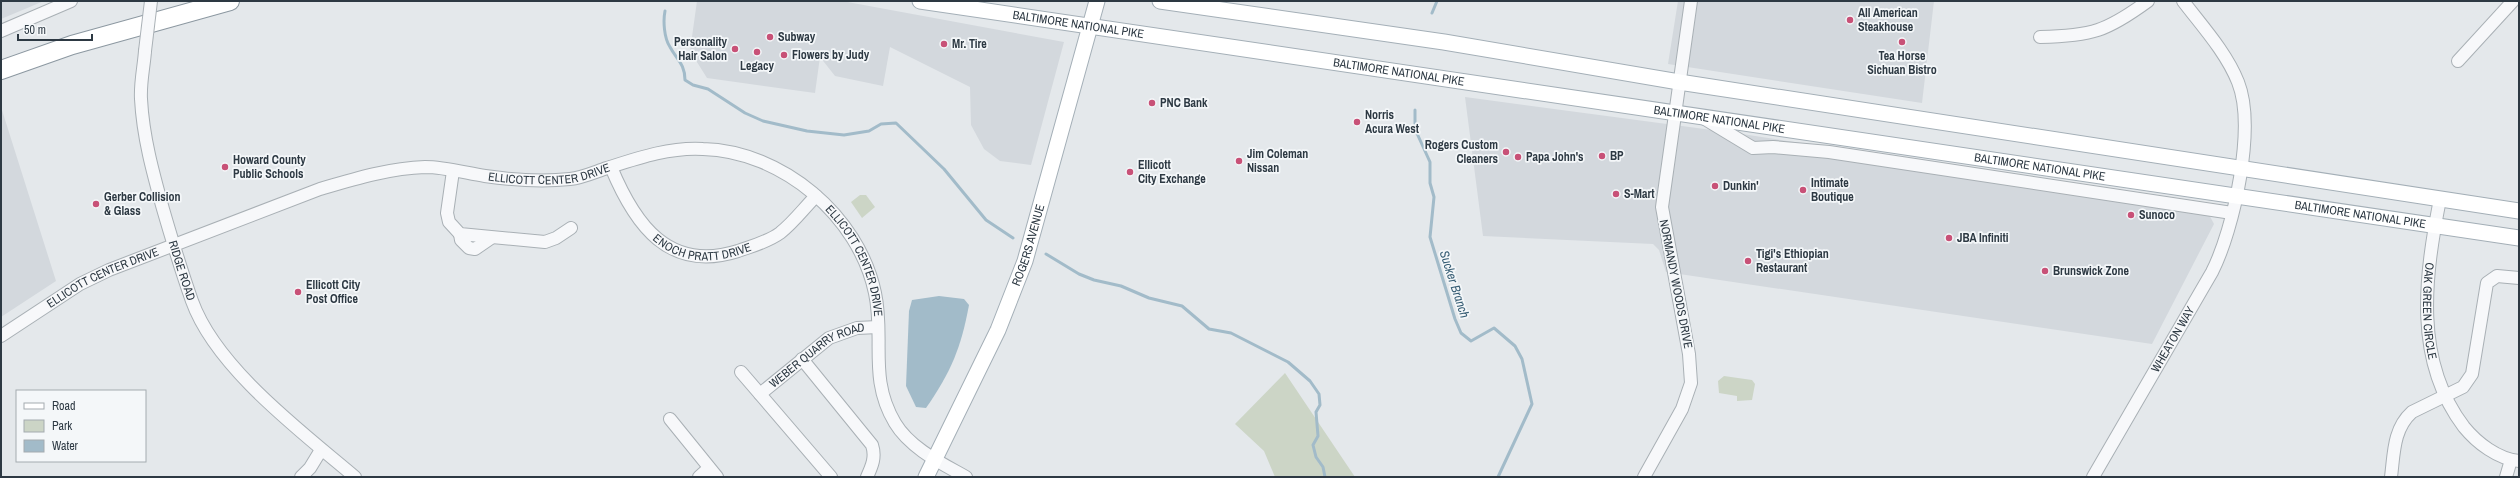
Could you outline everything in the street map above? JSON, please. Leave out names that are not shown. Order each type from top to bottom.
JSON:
[{"type":"highway","points":[[1,70],[72,44],[230,1]]},
{"type":"main road","name":"BALTIMORE NATIONAL PIKE","points":[[920,1],[1556,94],[1705,119],[2235,195],[2519,238]]},
{"type":"main road","name":"ROGERS AVENUE","points":[[926,477],[998,330],[1025,261],[1040,214],[1089,26],[1097,1]]},
{"type":"main road","points":[[1160,1],[1444,42],[1679,82],[2519,211]]},
{"type":"street","points":[[1,31],[71,1]]},
{"type":"street","name":"RIDGE ROAD","points":[[151,1],[141,97],[144,130],[173,245],[192,301],[207,330],[222,352],[267,403],[321,450],[355,477]]},
{"type":"street","name":"NORMANDY WOODS DRIVE","points":[[1644,477],[1682,409],[1690,384],[1689,354],[1662,207],[1674,114],[1692,1]]},
{"type":"street","points":[[2040,37],[2076,36],[2095,32],[2122,20],[2148,1]]},
{"type":"street","name":"WHEATON WAY","points":[[2094,477],[2212,272],[2226,239],[2232,213],[2240,169],[2245,112],[2238,82],[2222,52],[2183,1]]},
{"type":"street","points":[[2458,61],[2512,1]]},
{"type":"street","points":[[1705,119],[1753,148],[1773,147],[1829,152],[2232,213]]},
{"type":"street","name":"ELLICOTT CENTER DRIVE","points":[[1,336],[80,284],[138,257],[352,180],[426,167],[539,182],[574,179],[646,155],[669,151],[700,148],[721,151],[769,165],[787,174],[816,196],[841,222],[856,243],[867,264],[876,294],[878,327],[877,363],[882,398],[896,424],[915,445],[934,459],[966,477]]},
{"type":"street","name":"ENOCH PRATT DRIVE","points":[[611,167],[621,191],[658,240],[672,249],[696,257],[732,252],[770,239],[793,222],[816,196]]},
{"type":"street","points":[[453,171],[447,213],[449,222],[460,234],[545,242],[556,238],[571,228]]},
{"type":"street","name":"OAK GREEN CIRCLE","points":[[2440,199],[2435,225],[2428,284],[2426,328],[2433,368],[2445,398],[2468,432],[2484,447],[2515,461]]},
{"type":"street","points":[[2391,477],[2397,435],[2405,418],[2412,412],[2445,398],[2463,387],[2472,374],[2487,283],[2497,276],[2519,278]]},
{"type":"street","name":"WEBER QUARRY ROAD","points":[[760,394],[829,338],[843,332],[878,327]]},
{"type":"street","points":[[802,359],[872,445],[875,453],[867,477]]},
{"type":"street","points":[[741,372],[831,477]]},
{"type":"street","points":[[670,419],[713,473],[699,477]]},
{"type":"street","points":[[301,477],[310,468],[321,450]]},
{"type":"street","points":[[2506,477],[2515,461]]},
{"type":"shaded area","points":[[1,1],[44,1],[1,19]]},
{"type":"shaded area","points":[[697,1],[842,1],[1064,42],[1031,165],[1000,161],[984,149],[971,125],[970,87],[890,47],[883,86],[835,76],[820,57],[815,93],[707,78],[690,51]]},
{"type":"shaded area","points":[[1678,1],[1934,1],[1922,103],[1668,64]]},
{"type":"shaded area","points":[[1465,97],[1742,134],[2204,205],[2214,224],[2152,344],[1666,272],[1659,250],[1653,244],[1483,236]]},
{"type":"shaded area","points":[[1,107],[56,281],[1,317]]},
{"type":"green space","points":[[860,195],[866,195],[875,207],[862,218],[851,202]]},
{"type":"green space","points":[[1285,373],[1355,477],[1275,477],[1264,451],[1235,424]]},
{"type":"green space","points":[[1724,376],[1752,380],[1755,384],[1752,400],[1737,401],[1737,396],[1719,393],[1718,381]]},
{"type":"water","points":[[939,296],[964,299],[969,305],[966,320],[954,359],[942,383],[926,408],[916,407],[906,386],[909,311],[912,300]]},
{"type":"waterway","name":"Sucker Branch","points":[[1432,13],[1437,1]]},
{"type":"waterway","points":[[665,11],[664,24],[666,39],[684,70],[685,80],[693,85],[708,89],[745,113],[763,121],[807,131],[844,135],[869,131],[881,124],[896,123],[944,169],[986,220],[1013,238]]},
{"type":"waterway","name":"Sucker Branch","points":[[1415,110],[1415,129],[1430,162],[1430,183],[1434,197],[1430,237],[1455,319],[1461,333],[1471,341],[1494,328],[1515,346],[1522,359],[1532,404],[1498,477]]},
{"type":"waterway","points":[[1046,254],[1079,274],[1094,280],[1121,286],[1149,298],[1182,306],[1209,329],[1231,333],[1288,362],[1310,381],[1319,394],[1320,405],[1316,412],[1318,436],[1313,445],[1316,457],[1323,467],[1325,477]]},
{"type":"place","name":"All American Steakhouse","points":[[1850,20]]},
{"type":"place","name":"Subway","points":[[770,37]]},
{"type":"place","name":"Tea Horse Sichuan Bistro","points":[[1902,42]]},
{"type":"place","name":"Mr. Tire","points":[[944,44]]},
{"type":"place","name":"Personality Hair Salon","points":[[735,49]]},
{"type":"place","name":"Legacy","points":[[757,52]]},
{"type":"place","name":"Flowers by Judy","points":[[784,55]]},
{"type":"place","name":"PNC Bank","points":[[1152,103]]},
{"type":"place","name":"Norris Acura West","points":[[1357,122]]},
{"type":"place","name":"Rogers Custom Cleaners","points":[[1506,152]]},
{"type":"place","name":"BP","points":[[1602,156]]},
{"type":"place","name":"Papa John's","points":[[1518,157]]},
{"type":"place","name":"Jim Coleman Nissan","points":[[1239,161]]},
{"type":"place","name":"Howard County Public Schools","points":[[225,167]]},
{"type":"place","name":"Ellicott City Exchange","points":[[1130,172]]},
{"type":"place","name":"Dunkin'","points":[[1715,186]]},
{"type":"place","name":"Intimate Boutique","points":[[1803,190]]},
{"type":"place","name":"S-Mart","points":[[1616,194]]},
{"type":"place","name":"Gerber Collision & Glass","points":[[96,204]]},
{"type":"place","name":"Sunoco","points":[[2131,215]]},
{"type":"place","name":"JBA Infiniti","points":[[1949,238]]},
{"type":"place","name":"Tigi's Ethiopian Restaurant","points":[[1748,261]]},
{"type":"place","name":"Brunswick Zone","points":[[2045,271]]},
{"type":"place","name":"Ellicott City Post Office","points":[[298,292]]}]
